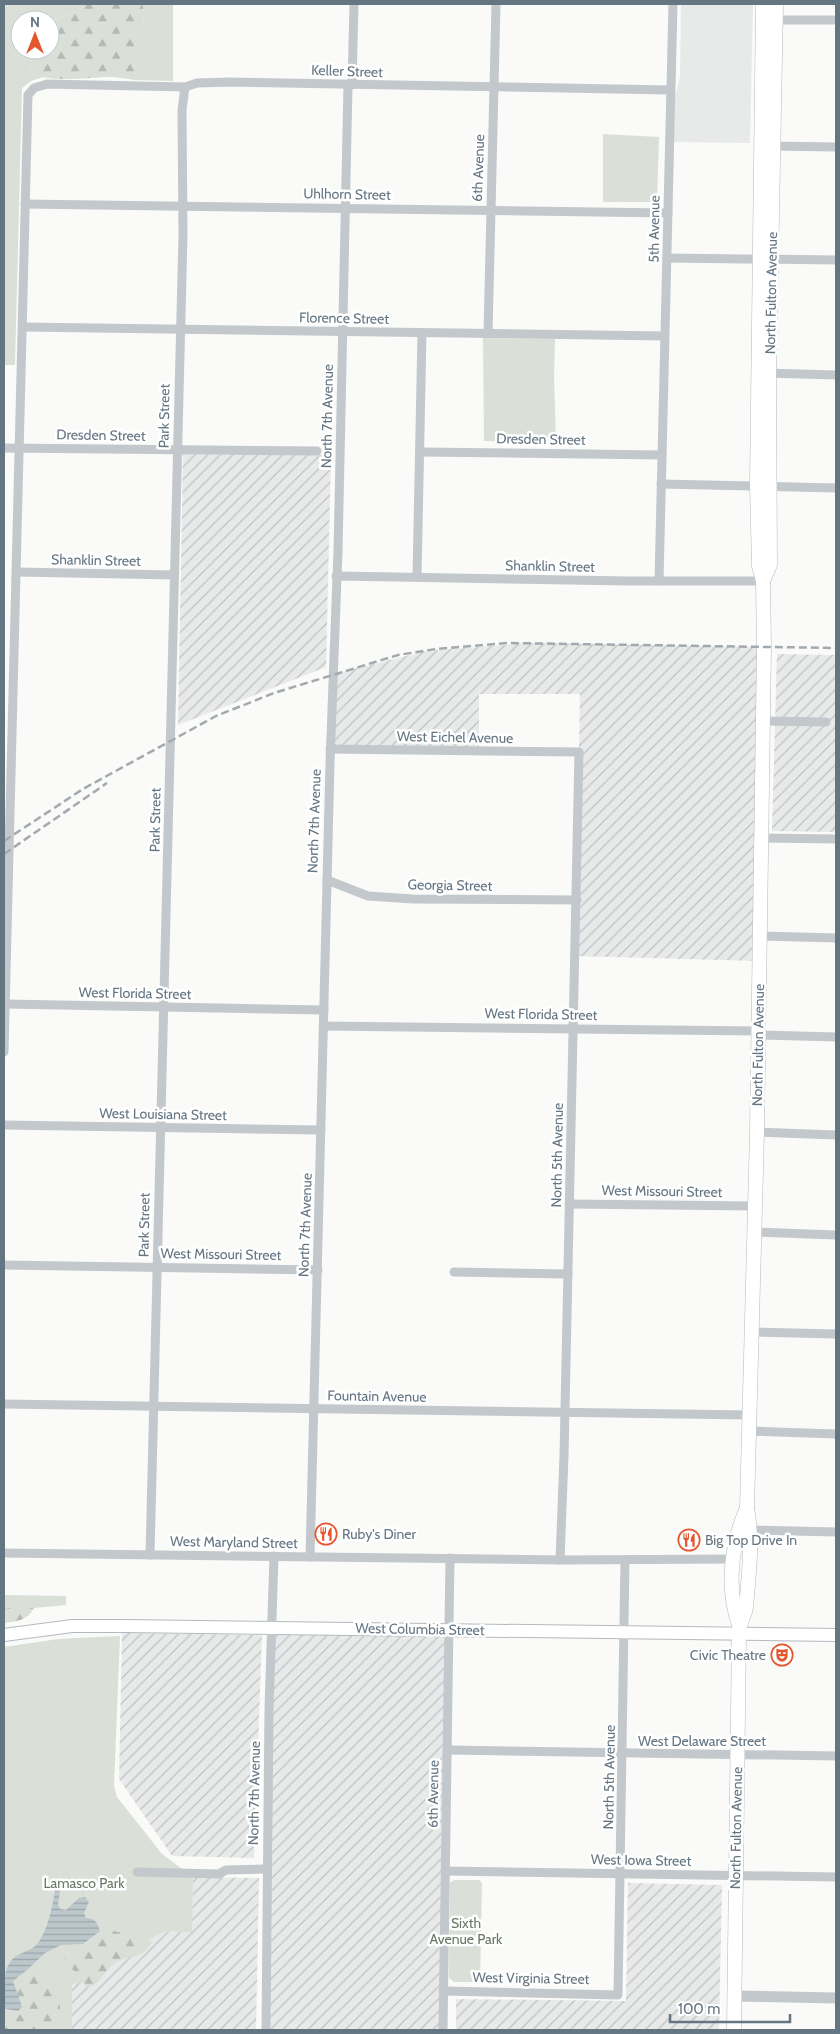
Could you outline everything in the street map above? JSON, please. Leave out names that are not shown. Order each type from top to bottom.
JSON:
[{"type":"main road","name":"North Fulton Avenue","points":[[763,4],[770,20]]},
{"type":"main road","name":"North Fulton Avenue","points":[[739,1629],[746,1610],[751,1530],[747,1508],[757,1132],[763,721],[763,581],[759,566],[763,486],[770,20],[776,4]]},
{"type":"main road","name":"North Fulton Avenue","points":[[734,2030],[739,1629],[734,1610],[732,1582],[733,1559],[738,1528],[747,1508]]},
{"type":"main road","name":"West Columbia Street","points":[[4,1635],[72,1626],[625,1632],[739,1629],[836,1635]]},
{"type":"street","name":"North 7th Avenue","points":[[310,1557],[326,880],[342,331],[354,4]]},
{"type":"street","name":"6th Avenue","points":[[488,333],[496,4]]},
{"type":"street","name":"5th Avenue","points":[[661,455],[673,4]]},
{"type":"street","points":[[770,20],[833,20]]},
{"type":"street","name":"Keller Street","points":[[25,204],[28,94],[34,88],[46,84],[185,86],[197,82],[231,82],[670,90]]},
{"type":"street","name":"Park Street","points":[[150,1555],[178,450],[183,206],[182,110],[185,86]]},
{"type":"street","points":[[768,146],[836,147]]},
{"type":"street","points":[[4,1052],[25,204]]},
{"type":"street","name":"Uhlhorn Street","points":[[25,204],[668,213]]},
{"type":"street","points":[[667,258],[836,260]]},
{"type":"street","name":"Florence Street","points":[[22,327],[664,336]]},
{"type":"street","points":[[417,578],[422,333]]},
{"type":"street","points":[[764,372],[836,374]]},
{"type":"street","name":"Dresden Street","points":[[4,448],[317,451]]},
{"type":"street","name":"Dresden Street","points":[[421,452],[661,455]]},
{"type":"street","points":[[659,581],[661,455]]},
{"type":"street","points":[[661,484],[836,488]]},
{"type":"street","name":"Shanklin Street","points":[[16,572],[174,576]]},
{"type":"street","name":"Shanklin Street","points":[[336,576],[763,581]]},
{"type":"street","points":[[763,721],[826,722]]},
{"type":"street","name":"West Eichel Avenue","points":[[330,749],[580,752]]},
{"type":"street","name":"North 5th Avenue","points":[[560,1560],[580,752]]},
{"type":"street","points":[[761,838],[836,839]]},
{"type":"street","name":"Georgia Street","points":[[326,880],[368,896],[413,899],[577,900]]},
{"type":"street","points":[[759,936],[836,938]]},
{"type":"street","name":"West Florida Street","points":[[6,1004],[324,1010]]},
{"type":"street","name":"West Florida Street","points":[[323,1026],[574,1029],[758,1033],[836,1037]]},
{"type":"street","name":"West Louisiana Street","points":[[4,1125],[321,1130]]},
{"type":"street","points":[[757,1132],[836,1135]]},
{"type":"street","name":"West Missouri Street","points":[[570,1204],[754,1206]]},
{"type":"street","points":[[753,1232],[836,1234]]},
{"type":"street","name":"West Missouri Street","points":[[4,1265],[318,1270]]},
{"type":"street","points":[[454,1272],[568,1274]]},
{"type":"street","points":[[751,1332],[836,1334]]},
{"type":"street","name":"Fountain Avenue","points":[[4,1404],[749,1415]]},
{"type":"street","points":[[750,1432],[836,1434]]},
{"type":"street","points":[[751,1530],[836,1532]]},
{"type":"street","name":"West Maryland Street","points":[[4,1553],[560,1560],[733,1559]]},
{"type":"street","name":"North 7th Avenue","points":[[266,2030],[269,1709],[274,1556]]},
{"type":"street","name":"6th Avenue","points":[[443,2030],[450,1558]]},
{"type":"street","name":"North 5th Avenue","points":[[618,1995],[625,1560]]},
{"type":"street","name":"West Delaware Street","points":[[448,1750],[836,1756]]},
{"type":"street","points":[[137,1872],[219,1874],[226,1870],[267,1869]]},
{"type":"street","name":"West Iowa Street","points":[[445,1871],[836,1877]]},
{"type":"street","name":"West Virginia Street","points":[[443,1991],[618,1995]]},
{"type":"street","points":[[734,1996],[836,1998]]},
{"type":"shaded area","points":[[681,4],[753,4],[750,143],[674,142],[675,98],[680,77]]},
{"type":"shaded area","points":[[183,454],[331,455],[326,667],[178,725]]},
{"type":"shaded area","points":[[528,643],[764,647],[759,961],[575,956],[580,694],[479,694],[479,751],[330,749],[333,674],[426,651]]},
{"type":"shaded area","points":[[777,654],[836,655],[836,832],[772,831]]},
{"type":"shaded area","points":[[272,1627],[449,1630],[443,2030],[267,2030]]},
{"type":"shaded area","points":[[122,1633],[262,1635],[254,1858],[172,1856],[119,1779]]},
{"type":"shaded area","points":[[193,1877],[259,1878],[256,2030],[72,2030],[72,1985],[95,1977],[105,1962],[166,1931],[191,1933]]},
{"type":"shaded area","points":[[628,1883],[722,1885],[719,2030],[456,2030],[456,1999],[626,2001]]},
{"type":"shaded area","points":[[56,1884],[61,1884],[58,1904],[60,1909],[66,1910],[79,1898],[85,1897],[89,1902],[84,1913],[86,1918],[95,1921],[100,1931],[83,1944],[61,1945],[45,1953],[13,1981],[22,2007],[18,2011],[6,2009],[4,1991],[6,1971],[13,1959],[33,1948],[40,1940],[49,1920]]},
{"type":"green space","points":[[4,4],[88,4],[60,18],[60,10],[10,10],[10,60],[32,60],[29,72],[43,77],[31,81],[22,88],[15,365],[4,365]]},
{"type":"green space","points":[[88,4],[142,4],[144,17],[134,51],[135,80],[111,77],[58,79],[37,76],[29,72],[32,60],[60,60],[60,18]]},
{"type":"green space","points":[[142,4],[173,4],[173,81],[135,80],[134,51],[144,17]]},
{"type":"green space","points":[[603,134],[659,137],[657,202],[603,202]]},
{"type":"green space","points":[[483,338],[555,339],[556,443],[484,441]]},
{"type":"green space","points":[[4,1595],[66,1596],[66,1605],[4,1609]]},
{"type":"green space","points":[[16,1607],[34,1608],[25,1618],[4,1623],[4,1609]]},
{"type":"green space","name":"Lamasco Park","points":[[120,1636],[114,1786],[117,1797],[162,1854],[193,1877],[192,1933],[166,1931],[105,1962],[95,1977],[72,1985],[72,2030],[4,2030],[4,1647],[58,1639]]},
{"type":"green space","name":"Sixth Avenue Park","points":[[454,1880],[479,1880],[482,1883],[480,1982],[454,1982],[449,1978],[450,1883]]},
{"type":"green space","points":[[108,1930],[139,1936],[152,1942],[139,1955],[115,1963],[97,1983],[89,1988],[85,1986],[77,1973],[64,1963],[65,1956],[68,1952],[83,1944],[100,1931]]},
{"type":"green space","points":[[35,1963],[58,2000],[61,2018],[60,2030],[4,2030],[4,2004],[6,2009],[12,1981]]},
{"type":"railway","points":[[4,841],[83,789],[216,716],[274,693],[398,655],[436,649],[507,643],[836,648]]},
{"type":"railway","points":[[4,854],[107,783]]},
{"type":"place","name":"Ruby's Diner","points":[[326,1534]]},
{"type":"place","name":"Big Top Drive In","points":[[689,1540]]},
{"type":"place","name":"Civic Theatre","points":[[782,1655]]}]
